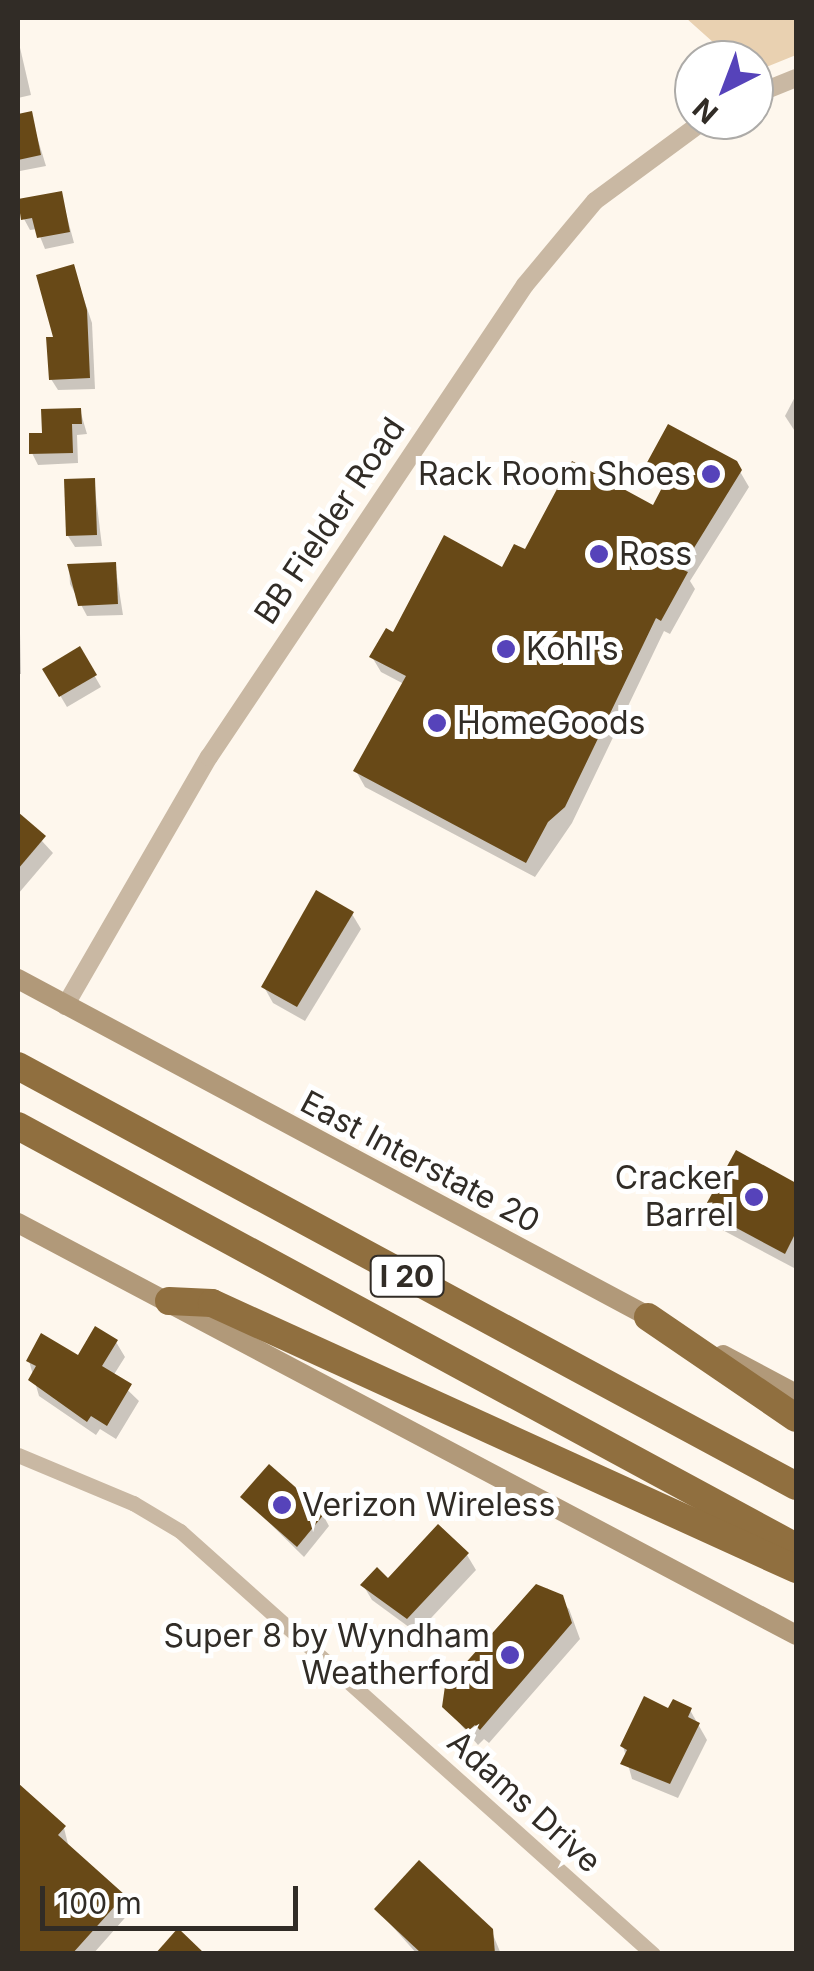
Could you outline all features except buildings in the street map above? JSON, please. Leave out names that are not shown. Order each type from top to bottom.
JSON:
[{"type":"highway","name":"I 20","points":[[18,1066],[796,1486]]},
{"type":"highway","name":"I 20","points":[[18,1126],[796,1548]]},
{"type":"highway","points":[[169,1301],[212,1303],[796,1569]]},
{"type":"highway","points":[[648,1317],[796,1418]]},
{"type":"main road","name":"East Interstate 20","points":[[18,979],[796,1394]]},
{"type":"main road","points":[[18,1224],[796,1635]]},
{"type":"street","name":"BB Fielder Road","points":[[65,1006],[209,757],[525,285],[595,201],[678,140]]},
{"type":"street","name":"Adams Drive","points":[[18,1455],[134,1503],[180,1532],[653,1954]]},
{"type":"shaded area","points":[[686,18],[796,18],[796,55],[774,64],[774,40],[711,40]]},
{"type":"place","name":"Rack Room Shoes","points":[[711,474]]},
{"type":"place","name":"Ross","points":[[599,554]]},
{"type":"place","name":"Kohl's","points":[[506,649]]},
{"type":"place","name":"HomeGoods","points":[[437,723]]},
{"type":"place","name":"Cracker Barrel","points":[[754,1197]]},
{"type":"place","name":"Verizon Wireless","points":[[282,1505]]},
{"type":"place","name":"Super 8 by Wyndham Weatherford","points":[[510,1655]]}]
